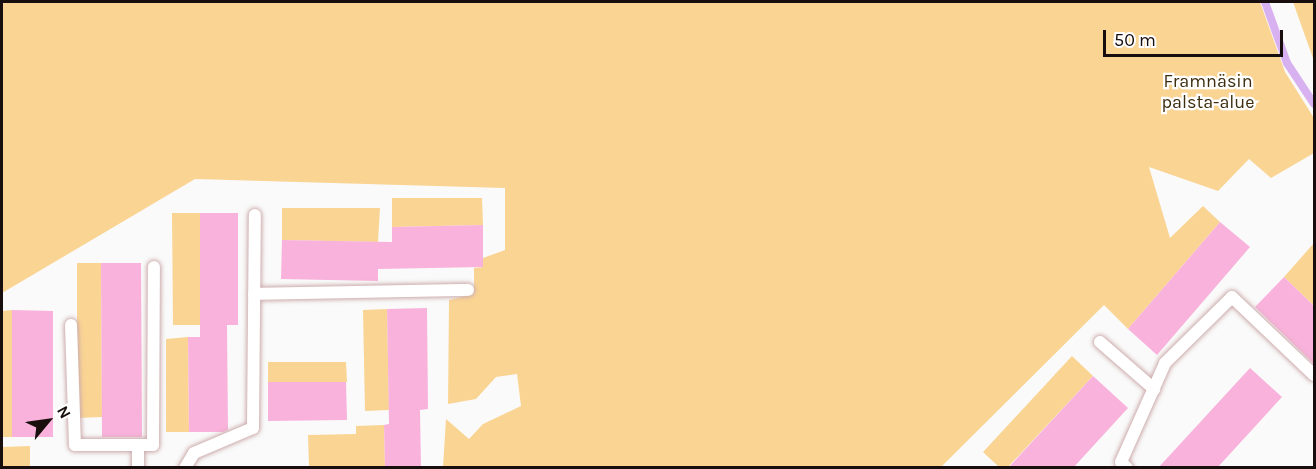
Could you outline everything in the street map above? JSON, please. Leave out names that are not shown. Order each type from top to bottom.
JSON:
[{"type":"lane","points":[[185,468],[194,453],[253,428],[255,215]]},
{"type":"lane","points":[[71,325],[75,445],[153,445],[154,267]]},
{"type":"lane","points":[[254,294],[468,290]]},
{"type":"lane","points":[[1127,468],[1121,462],[1165,363],[1232,297],[1314,375]]},
{"type":"lane","points":[[1100,342],[1154,388]]},
{"type":"lane","points":[[138,445],[138,468]]},
{"type":"green space","name":"Framnäsin palsta-alue","points":[[2,2],[1260,2],[1285,72],[1314,118],[1314,153],[1271,178],[1249,159],[1218,191],[1149,167],[1170,238],[1203,206],[1220,222],[1128,329],[1104,305],[941,467],[443,467],[446,419],[469,439],[483,424],[521,406],[517,374],[496,377],[476,399],[448,404],[449,300],[474,294],[474,268],[483,267],[483,258],[505,250],[505,188],[195,179],[2,293]]},
{"type":"green space","points":[[1293,2],[1314,2],[1314,61]]},
{"type":"green space","points":[[392,198],[482,198],[483,225],[392,227]]},
{"type":"green space","points":[[282,208],[380,208],[378,242],[282,240]]},
{"type":"green space","points":[[172,213],[200,213],[200,325],[173,325]]},
{"type":"green space","points":[[1314,243],[1314,306],[1284,277]]},
{"type":"green space","points":[[77,263],[101,263],[102,417],[77,418]]},
{"type":"green space","points":[[387,309],[389,410],[365,411],[363,310]]},
{"type":"green space","points":[[12,310],[12,437],[2,437],[2,311]]},
{"type":"green space","points":[[188,337],[189,432],[166,432],[166,339]]},
{"type":"green space","points":[[1072,356],[1093,376],[1008,467],[999,467],[983,452]]},
{"type":"green space","points":[[268,362],[346,362],[347,382],[268,382]]},
{"type":"green space","points":[[384,425],[385,467],[309,467],[308,435],[356,434],[356,426]]},
{"type":"green space","points":[[30,446],[30,467],[2,467],[2,447]]},
{"type":"building","points":[[200,213],[238,213],[238,325],[227,325],[228,430],[223,432],[189,432],[188,337],[200,337]]},
{"type":"building","points":[[1220,222],[1250,247],[1157,355],[1128,329]]},
{"type":"building","points":[[483,225],[483,267],[378,269],[378,281],[281,279],[282,240],[392,242],[392,227]]},
{"type":"building","points":[[101,263],[141,263],[142,437],[102,437]]},
{"type":"building","points":[[1284,277],[1314,306],[1314,364],[1255,307]]},
{"type":"building","points":[[427,308],[428,409],[420,410],[421,468],[385,468],[384,425],[389,424],[387,309]]},
{"type":"building","points":[[12,310],[53,311],[53,437],[12,437]]},
{"type":"building","points":[[1250,368],[1282,397],[1217,468],[1158,468]]},
{"type":"building","points":[[1093,376],[1128,408],[1073,468],[1008,468]]},
{"type":"building","points":[[268,382],[346,382],[347,420],[268,421]]},
{"type":"waterway","points":[[1265,2],[1287,63],[1314,104]]}]
